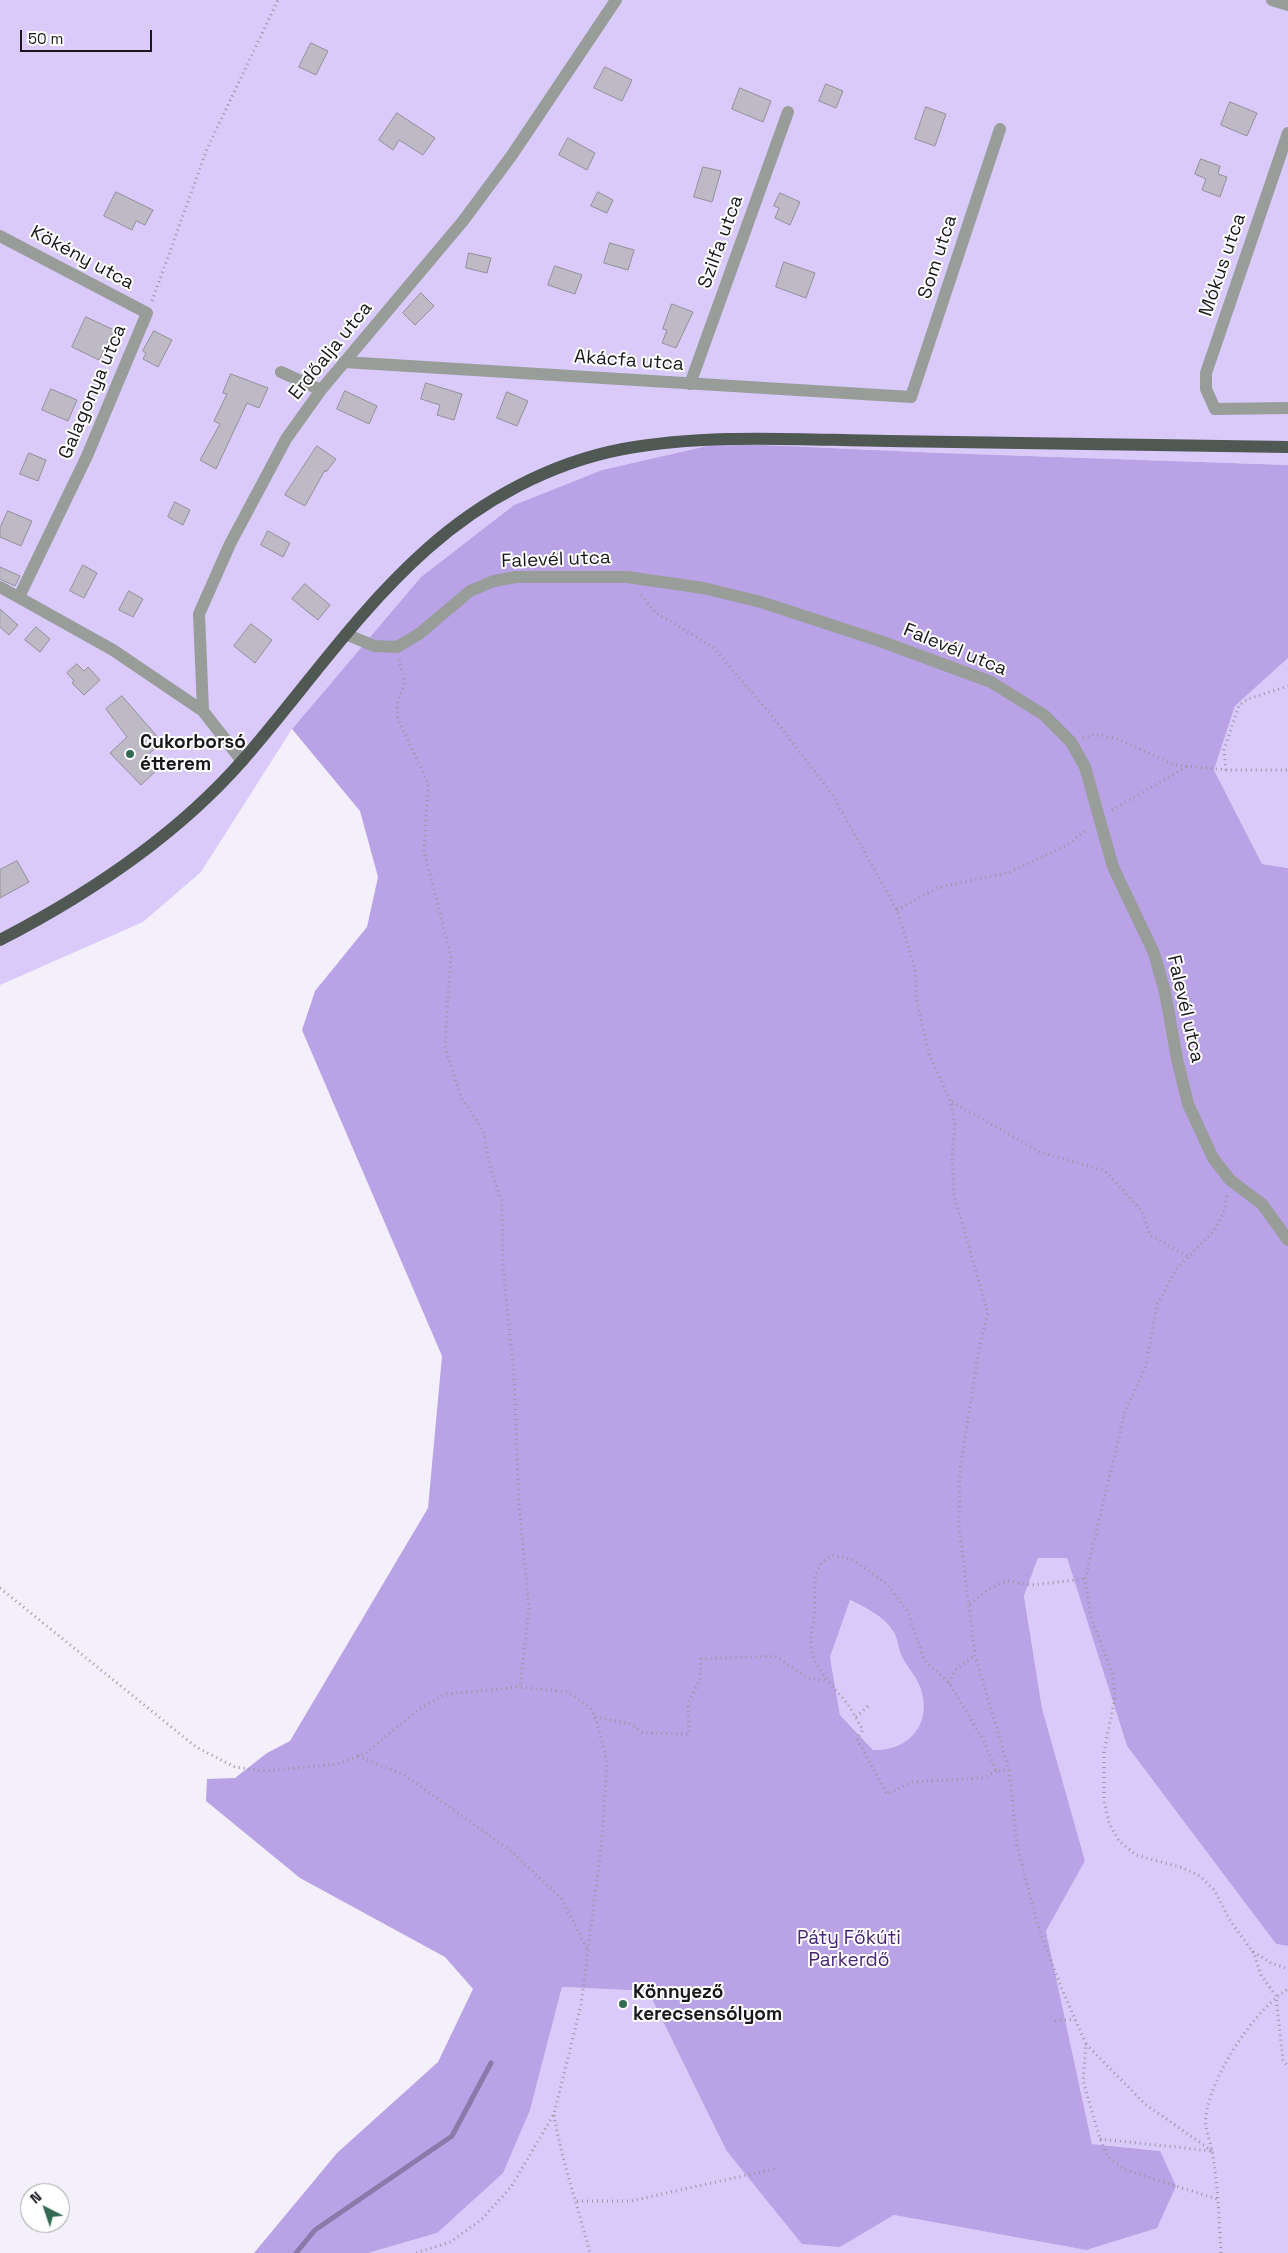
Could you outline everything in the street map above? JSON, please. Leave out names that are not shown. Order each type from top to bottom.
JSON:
[{"type":"main road","points":[[0,940],[95,886],[159,839],[209,795],[242,761],[346,634],[387,588],[428,548],[476,510],[516,486],[563,466],[624,449],[722,438],[1288,447]]},
{"type":"street","name":"Erdőalja utca","points":[[203,711],[200,614],[230,544],[286,439],[321,390],[463,221],[512,155],[616,0]]},
{"type":"street","points":[[1272,0],[1288,5]]},
{"type":"street","name":"Szilfa utca","points":[[690,384],[788,112]]},
{"type":"street","name":"Som utca","points":[[911,397],[1000,129]]},
{"type":"street","name":"Mókus utca","points":[[1288,133],[1206,373],[1206,389],[1215,409],[1288,408]]},
{"type":"street","name":"Kökény utca","points":[[0,236],[147,313]]},
{"type":"street","name":"Galagonya utca","points":[[19,596],[87,456],[147,313]]},
{"type":"street","name":"Akácfa utca","points":[[344,362],[911,397]]},
{"type":"street","points":[[281,372],[321,390]]},
{"type":"street","name":"Falevél utca","points":[[397,647],[419,634],[470,591],[494,581],[516,577],[627,577],[703,588],[761,602],[892,645],[991,682],[1044,715],[1071,742],[1085,767],[1114,867],[1154,953],[1165,992],[1177,1059],[1188,1104],[1213,1158],[1230,1180],[1262,1204],[1288,1240]]},
{"type":"street","points":[[0,587],[113,650],[203,711],[242,761]]},
{"type":"street","points":[[346,634],[374,646],[397,647]]},
{"type":"path","name":"Galagonya utca","points":[[147,313],[207,149],[278,0]]},
{"type":"path","points":[[627,577],[656,613],[713,647],[772,716],[832,794],[897,910],[915,969],[917,1003],[930,1054],[951,1102],[955,1125],[952,1156],[954,1195],[988,1313],[980,1343],[960,1470],[958,1527],[970,1604],[975,1655],[1009,1770],[1017,1845],[1037,1923],[1086,2044],[1145,2104],[1212,2152]]},
{"type":"path","points":[[397,647],[404,682],[397,704],[398,719],[428,783],[424,852],[451,956],[445,1046],[461,1097],[483,1130],[491,1172],[502,1201],[503,1266],[514,1375],[519,1505],[529,1608],[520,1687]]},
{"type":"path","points":[[1226,770],[1224,750],[1239,705],[1248,699],[1288,686]]},
{"type":"path","points":[[1071,742],[1094,734],[1118,739],[1174,765],[1226,770],[1288,770]]},
{"type":"path","points":[[897,910],[937,888],[1010,872],[1067,845],[1100,818],[1169,775],[1188,766]]},
{"type":"path","points":[[951,1102],[1040,1152],[1105,1171],[1142,1211],[1150,1235],[1188,1257]]},
{"type":"path","points":[[1230,1180],[1224,1214],[1214,1231],[1176,1270],[1157,1305],[1145,1369],[1125,1411],[1085,1579],[1090,1618],[1112,1673],[1115,1697],[1104,1752],[1104,1800],[1109,1823],[1119,1841],[1136,1855],[1183,1868],[1200,1876],[1215,1891],[1229,1919],[1252,1951],[1261,1975],[1276,1996],[1283,2060],[1288,2067]]},
{"type":"path","points":[[996,1771],[984,1741],[949,1683],[924,1660],[908,1612],[886,1583],[851,1559],[832,1555],[821,1561],[814,1577],[815,1611],[810,1629],[812,1654],[828,1681],[856,1717],[863,1730],[857,1738],[887,1794],[912,1782],[983,1778],[996,1771],[1009,1770]]},
{"type":"path","points":[[970,1604],[989,1589],[1007,1581],[1032,1585],[1085,1579]]},
{"type":"path","points":[[0,1588],[196,1747],[235,1767],[263,1771],[338,1764],[366,1753],[419,1709],[446,1694],[520,1687],[568,1692],[590,1708],[595,1717],[607,1763],[602,1840],[581,2005],[554,2114],[511,2187],[481,2220],[450,2242],[416,2253]]},
{"type":"path","points":[[949,1683],[955,1670],[975,1655]]},
{"type":"path","points":[[595,1717],[631,1724],[643,1733],[689,1734],[688,1704],[700,1679],[701,1660],[775,1656],[808,1678],[828,1681]]},
{"type":"path","points":[[856,1717],[868,1706]]},
{"type":"path","points":[[358,1756],[406,1776],[511,1851],[561,1898],[588,1951]]},
{"type":"path","points":[[1252,1951],[1271,1963],[1288,1969]]},
{"type":"path","points":[[1222,2253],[1212,2152],[1205,2118],[1214,2084],[1254,2019],[1276,1996],[1288,1989]]},
{"type":"path","points":[[1054,2021],[1075,2019]]},
{"type":"path","points":[[1086,2044],[1083,2081],[1100,2139],[1108,2157],[1125,2170],[1217,2199]]},
{"type":"path","points":[[554,2114],[561,2156],[590,2253]]},
{"type":"path","points":[[1100,2139],[1212,2152]]},
{"type":"path","points":[[576,2201],[631,2201],[778,2168]]},
{"type":"shaded area","points":[[0,0],[1288,0],[1288,465],[720,443],[602,470],[514,505],[421,577],[292,729],[201,872],[143,922],[0,985]]},
{"type":"shaded area","points":[[1288,658],[1288,868],[1262,864],[1214,770],[1235,706]]},
{"type":"shaded area","points":[[1038,1558],[1067,1558],[1127,1746],[1276,1944],[1288,1946],[1288,2253],[368,2253],[437,2233],[530,2110],[562,1987],[648,1991],[726,2150],[840,2247],[894,2215],[1086,2250],[1160,2151],[1092,2144],[1046,1931],[1085,1861],[1042,1708],[1024,1596]]},
{"type":"shaded area","points":[[849,1600],[873,1613],[889,1626],[896,1637],[902,1657],[920,1687],[923,1700],[921,1723],[908,1740],[898,1746],[873,1750],[840,1715],[830,1657]]},
{"type":"green space","name":"Páty Főkúti Parkerdő","points":[[720,443],[1288,465],[1288,658],[1235,706],[1214,770],[1262,864],[1288,868],[1288,1946],[1276,1944],[1127,1746],[1067,1558],[1038,1558],[1024,1596],[1042,1708],[1085,1861],[1046,1931],[1092,2144],[1160,2151],[1176,2186],[1157,2228],[1086,2250],[894,2215],[840,2247],[802,2244],[726,2150],[648,1991],[562,1987],[530,2110],[503,2173],[437,2233],[368,2253],[254,2253],[337,2153],[438,2062],[473,1989],[445,1957],[300,1878],[206,1801],[207,1779],[235,1778],[267,1753],[290,1741],[428,1508],[442,1356],[302,1030],[315,991],[367,927],[378,877],[360,811],[292,729],[421,577],[514,505],[602,470]],"holes":[[[850,1600],[868,1609],[885,1621],[893,1631],[902,1657],[920,1687],[923,1700],[921,1723],[908,1740],[898,1746],[873,1750],[840,1715],[830,1657]]]},
{"type":"building","points":[[311,43],[328,51],[316,75],[299,67]]},
{"type":"building","points":[[605,67],[632,80],[622,101],[594,88]]},
{"type":"building","points":[[826,84],[843,91],[836,108],[819,101]]},
{"type":"building","points":[[740,88],[771,101],[763,122],[732,109]]},
{"type":"building","points":[[1230,102],[1257,113],[1247,136],[1221,125]]},
{"type":"building","points":[[926,107],[946,114],[935,146],[915,139]]},
{"type":"building","points":[[397,113],[435,138],[423,155],[399,140],[393,150],[379,140]]},
{"type":"building","points":[[568,138],[595,153],[587,170],[559,155]]},
{"type":"building","points":[[1201,159],[1220,166],[1218,174],[1227,177],[1220,197],[1202,190],[1206,179],[1195,174]]},
{"type":"building","points":[[703,167],[721,171],[712,202],[694,197]]},
{"type":"building","points":[[116,192],[153,210],[145,225],[136,221],[132,230],[104,216]]},
{"type":"building","points":[[598,192],[613,200],[607,213],[591,206]]},
{"type":"building","points":[[780,193],[800,202],[790,225],[775,218],[779,208],[774,206]]},
{"type":"building","points":[[610,243],[634,250],[628,270],[604,263]]},
{"type":"building","points":[[469,253],[491,258],[487,273],[466,268]]},
{"type":"building","points":[[784,262],[815,273],[806,298],[776,287]]},
{"type":"building","points":[[555,266],[582,275],[575,294],[548,285]]},
{"type":"building","points":[[421,293],[434,306],[415,325],[403,313]]},
{"type":"building","points":[[672,304],[693,312],[676,348],[662,343],[667,330],[663,329]]},
{"type":"building","points":[[86,317],[114,330],[99,360],[72,347]]},
{"type":"building","points":[[154,331],[172,340],[158,367],[143,359],[146,353],[143,351]]},
{"type":"building","points":[[231,374],[268,388],[259,408],[247,403],[216,469],[200,460],[220,424],[214,421],[227,394],[223,393]]},
{"type":"building","points":[[426,383],[462,394],[454,420],[437,415],[440,405],[421,399]]},
{"type":"building","points":[[51,389],[77,400],[68,421],[42,410]]},
{"type":"building","points":[[345,391],[377,406],[369,424],[337,409]]},
{"type":"building","points":[[507,392],[528,401],[517,426],[497,418]]},
{"type":"building","points":[[317,446],[336,459],[326,472],[325,470],[305,506],[285,495]]},
{"type":"building","points":[[29,453],[46,460],[38,481],[20,474]]},
{"type":"building","points":[[175,502],[190,510],[183,525],[168,517]]},
{"type":"building","points":[[8,511],[32,521],[21,546],[0,537],[0,528]]},
{"type":"building","points":[[268,531],[290,543],[283,557],[261,545]]},
{"type":"building","points":[[83,565],[97,573],[84,598],[70,591]]},
{"type":"building","points":[[0,567],[20,576],[15,586],[0,579]]},
{"type":"building","points":[[305,584],[330,605],[318,620],[292,599]]},
{"type":"building","points":[[129,591],[143,599],[133,617],[119,610]]},
{"type":"building","points":[[0,609],[18,625],[9,635],[0,627]]},
{"type":"building","points":[[251,624],[272,640],[255,663],[234,646]]},
{"type":"building","points":[[36,627],[50,639],[40,652],[25,640]]},
{"type":"building","points":[[77,664],[84,671],[88,667],[100,680],[84,695],[72,683],[74,681],[67,673]]},
{"type":"building","name":"Cukorborsó étterem","points":[[122,696],[162,742],[148,755],[160,767],[141,785],[110,753],[127,737],[106,709]]},
{"type":"building","points":[[17,861],[29,882],[0,898],[0,870]]},
{"type":"waterway","points":[[296,2253],[315,2230],[452,2136],[491,2063]]},
{"type":"place","name":"Cukorborsó étterem","points":[[130,754]]},
{"type":"place","name":"Könnyező kerecsensólyom","points":[[623,2004]]}]
